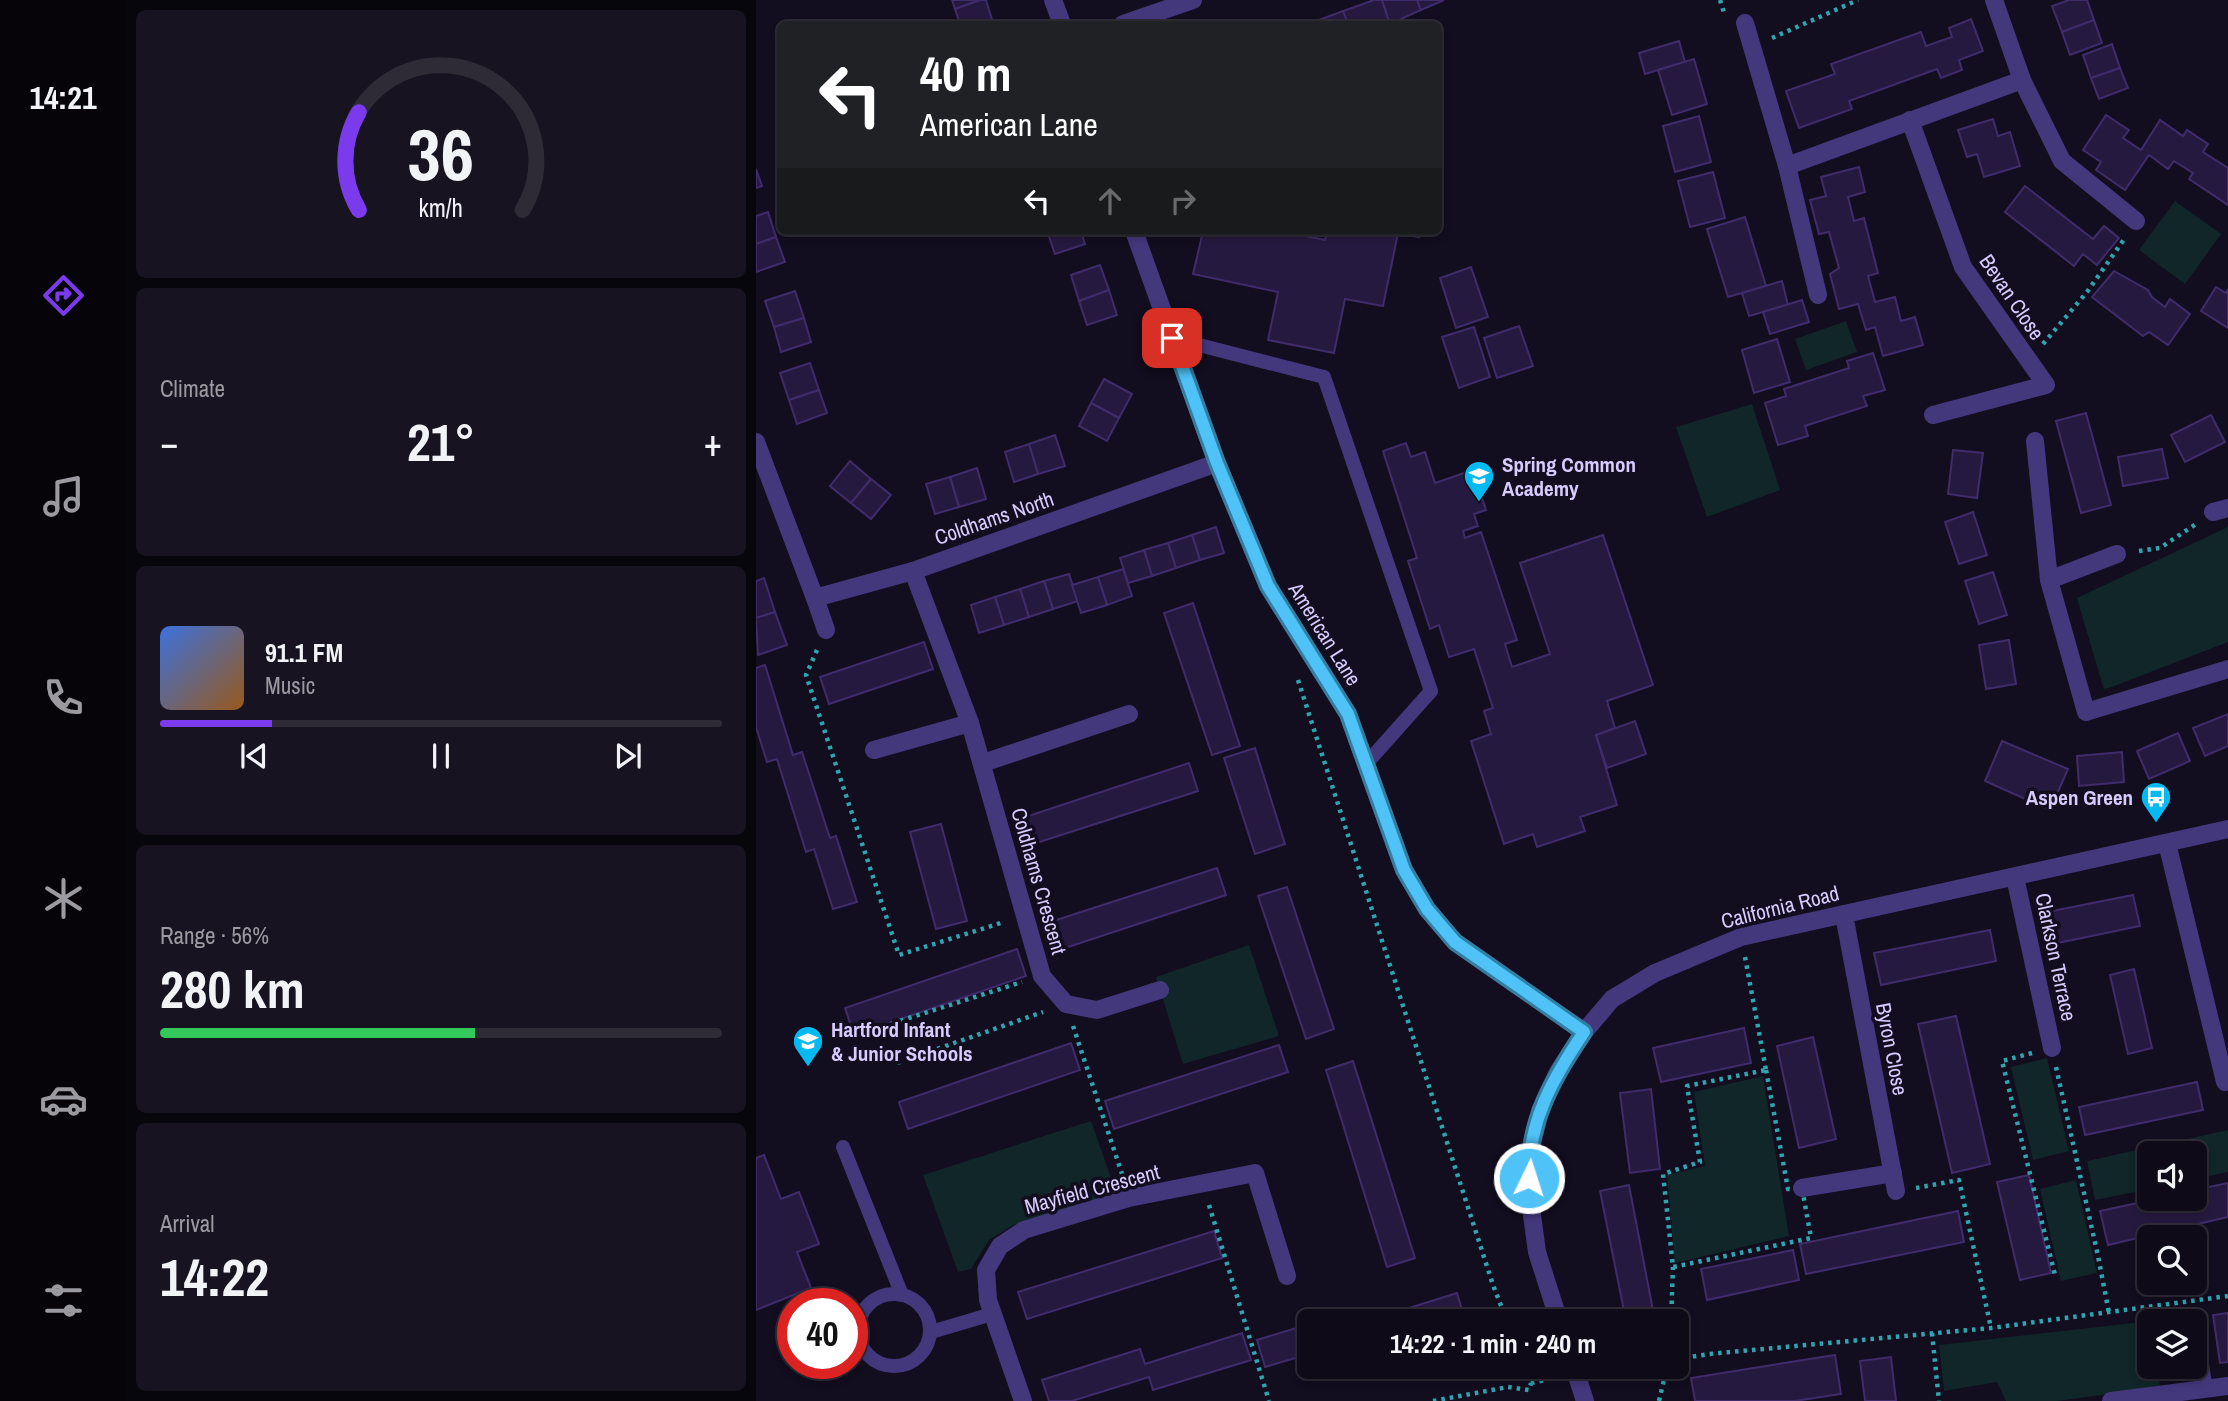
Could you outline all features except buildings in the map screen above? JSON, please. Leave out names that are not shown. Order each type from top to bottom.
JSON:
[{"type":"street","points":[[1053,0],[1061,21]]},
{"type":"street","points":[[1132,21],[1193,0]]},
{"type":"street","points":[[1994,0],[2022,80],[2062,161],[2136,221]]},
{"type":"street","points":[[1745,23],[1787,166],[1818,295]]},
{"type":"street","points":[[1787,166],[2022,80]]},
{"type":"street","name":"Bevan Close","points":[[1910,120],[1963,267],[2046,385],[1933,415]]},
{"type":"street","name":"American Lane","points":[[1135,235],[1217,463],[1268,586],[1348,714],[1404,870],[1427,909],[1455,942],[1584,1032]]},
{"type":"street","points":[[2035,441],[2049,580],[2086,712],[2228,669]]},
{"type":"street","points":[[757,446],[826,630]]},
{"type":"street","name":"Coldhams North","points":[[815,598],[913,571],[1217,463]]},
{"type":"street","points":[[2049,580],[2117,554]]},
{"type":"street","name":"Coldhams Crescent","points":[[913,571],[983,763],[1042,976],[1066,1004]]},
{"type":"street","points":[[983,763],[1129,714]]},
{"type":"street","points":[[873,750],[970,723]]},
{"type":"street","name":"California Road","points":[[1555,1309],[1537,1252],[1530,1200],[1529,1156],[1540,1111],[1558,1072],[1584,1032],[1612,999],[1656,973],[1741,937],[2228,829]]},
{"type":"street","points":[[2167,843],[2225,1082]]},
{"type":"street","name":"Clarkson Terrace","points":[[2015,877],[2052,1048]]},
{"type":"street","name":"Byron Close","points":[[1844,915],[1896,1191]]},
{"type":"street","points":[[1066,1004],[1097,1010],[1160,990]]},
{"type":"street","name":"Mayfield Crescent","points":[[1023,1401],[988,1300],[986,1270],[999,1246],[1024,1230],[1129,1198],[1255,1173],[1287,1276]]},
{"type":"street","points":[[1802,1188],[1893,1173]]},
{"type":"street","points":[[1578,1379],[1585,1401]]},
{"type":"street","points":[[2111,1401],[2228,1386]]},
{"type":"lane","points":[[1172,338],[1324,377],[1431,691],[1366,764]]},
{"type":"lane","points":[[842,1147],[901,1295]]},
{"type":"lane","points":[[901,1295],[912,1299],[924,1310],[931,1332],[926,1349],[918,1358],[902,1365],[891,1366],[877,1362],[865,1351],[859,1334],[861,1317],[873,1301],[882,1296],[901,1295]]},
{"type":"lane","points":[[931,1332],[992,1314]]},
{"type":"lane","points":[[2204,1379],[2206,1389]]},
{"type":"path","points":[[1751,47],[1858,0]]},
{"type":"path","points":[[2028,361],[2087,292],[2136,221]]},
{"type":"path","points":[[2117,554],[2160,548],[2221,510]]},
{"type":"path","points":[[826,630],[806,675],[899,955],[1025,915]]},
{"type":"path","points":[[1296,677],[1502,1309]]},
{"type":"path","points":[[1673,1267],[1811,1238],[1802,1188],[1788,1189],[1741,937]]},
{"type":"path","points":[[884,1026],[1042,976]]},
{"type":"path","points":[[897,1063],[1066,1004],[1129,1198]]},
{"type":"path","points":[[2055,1275],[2002,1061],[2052,1048],[2109,1313]]},
{"type":"path","points":[[1671,1309],[1673,1267],[1663,1174],[1700,1161],[1687,1086],[1766,1070]]},
{"type":"path","points":[[1896,1191],[1959,1180],[1991,1328]]},
{"type":"path","points":[[1202,1184],[1269,1401]]},
{"type":"path","points":[[1689,1357],[1991,1328],[2228,1297]]},
{"type":"path","points":[[1932,1333],[1939,1401]]},
{"type":"path","points":[[1433,1401],[1508,1387],[1529,1390],[1529,1379]]},
{"type":"path","points":[[1659,1401],[1664,1379]]},
{"type":"path","points":[[1531,1383],[1545,1380]]},
{"type":"green space","points":[[2175,201],[2221,234],[2185,284],[2139,250]]},
{"type":"green space","points":[[1846,321],[1857,352],[1806,370],[1795,339]]},
{"type":"green space","points":[[1752,404],[1780,490],[1707,517],[1676,427]]},
{"type":"green space","points":[[2228,527],[2228,642],[2104,690],[2077,598]]},
{"type":"green space","points":[[1249,945],[1279,1036],[1183,1064],[1156,977]]},
{"type":"green space","points":[[2047,1058],[2069,1151],[2033,1160],[2011,1067]]},
{"type":"green space","points":[[1763,1076],[1789,1236],[1675,1263],[1667,1175],[1705,1166],[1694,1092]]},
{"type":"green space","points":[[1091,1121],[1117,1195],[1013,1225],[989,1240],[971,1269],[958,1272],[923,1175]]},
{"type":"green space","points":[[2228,1130],[2228,1172],[2207,1176],[2207,1141],[2178,1141]]},
{"type":"green space","points":[[2137,1150],[2137,1191],[2095,1200],[2087,1161]]},
{"type":"green space","points":[[2076,1180],[2097,1273],[2061,1281],[2040,1189]]},
{"type":"green space","points":[[2137,1322],[2137,1379],[2159,1379],[2160,1387],[2057,1401],[2006,1401],[1997,1382],[1944,1391],[1939,1345]]},
{"type":"place","name":"Spring Common Academy","points":[[1479,503]]},
{"type":"place","name":"Aspen Green","points":[[2156,824]]},
{"type":"place","name":"Hartford Infant & Junior Schools","points":[[808,1068]]},
{"type":"route","points":[[1172,338],[1217,463],[1268,586],[1348,714],[1404,870],[1427,909],[1455,942],[1584,1032],[1558,1072],[1540,1111],[1529,1156],[1529,1178]]}]
